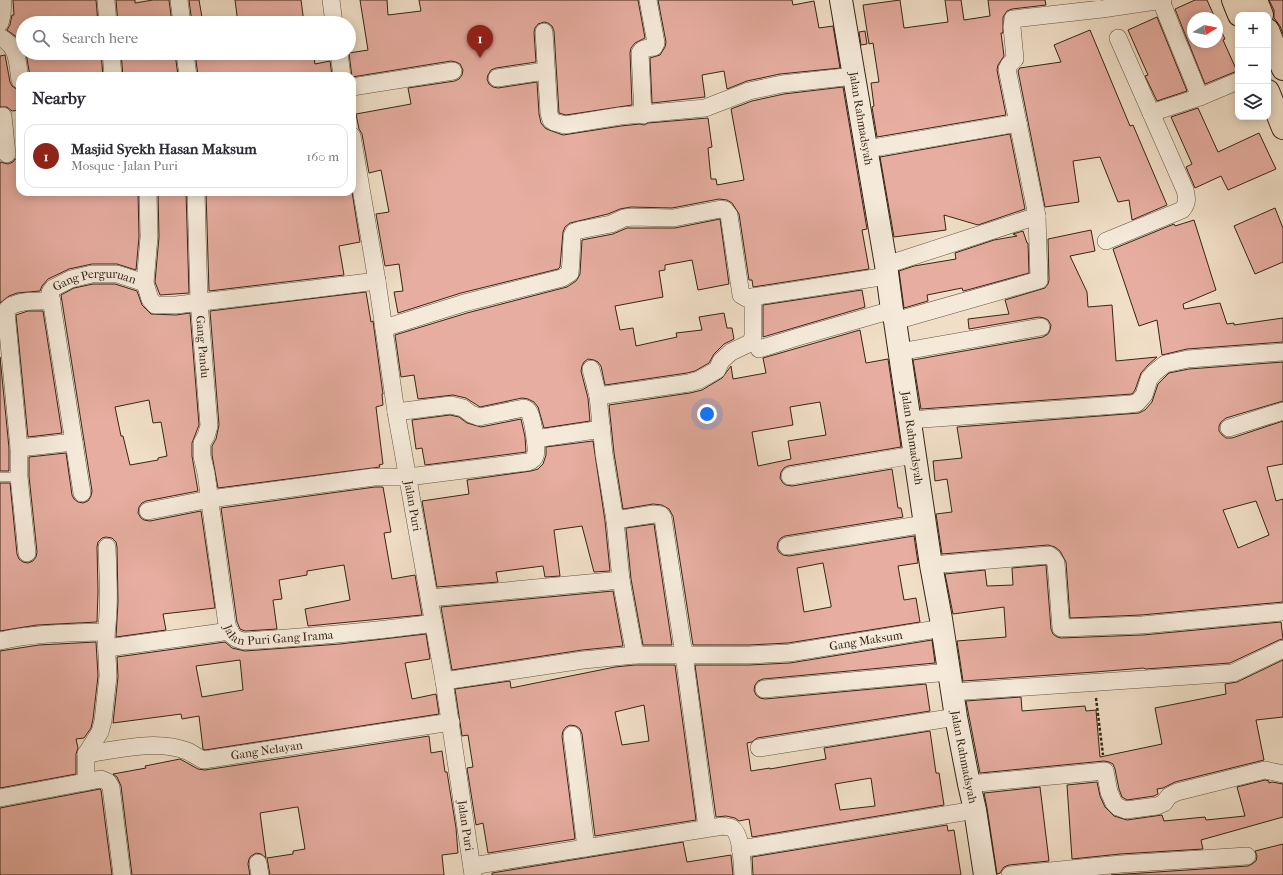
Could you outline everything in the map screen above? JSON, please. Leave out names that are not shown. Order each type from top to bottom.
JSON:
[{"type":"main road","points":[[1233,0],[1238,12]]},
{"type":"main road","points":[[1256,0],[1261,12]]},
{"type":"main road","points":[[1271,38],[1283,69]]},
{"type":"main road","points":[[1271,98],[1283,128]]},
{"type":"street","points":[[0,23],[3,0]]},
{"type":"street","points":[[106,0],[107,16]]},
{"type":"street","points":[[179,0],[181,16]]},
{"type":"street","points":[[331,0],[333,16]]},
{"type":"street","points":[[643,115],[640,53],[641,50],[654,47],[656,43],[648,0]]},
{"type":"street","name":"Jalan Rahmadsyah","points":[[841,0],[867,149],[956,717],[975,810],[985,875]]},
{"type":"street","points":[[759,349],[798,337],[1039,280],[1037,216],[1007,69],[1015,59],[1012,19],[1102,9],[1162,0],[1200,96]]},
{"type":"street","points":[[544,32],[550,113],[554,122],[565,125],[620,116],[705,108],[749,92],[782,84],[854,76]]},
{"type":"street","points":[[0,36],[7,40],[15,51],[16,57]]},
{"type":"street","points":[[1106,241],[1182,210],[1186,206],[1188,200],[1185,190],[1118,38]]},
{"type":"street","points":[[17,60],[19,72]]},
{"type":"street","points":[[112,60],[113,72]]},
{"type":"street","points":[[186,60],[187,72]]},
{"type":"street","points":[[340,60],[341,72]]},
{"type":"street","points":[[356,86],[453,71]]},
{"type":"street","points":[[497,78],[546,71]]},
{"type":"street","points":[[1151,113],[1235,82]]},
{"type":"street","points":[[2,116],[9,154]]},
{"type":"street","points":[[867,149],[1018,123]]},
{"type":"street","name":"Jalan Puri","points":[[356,159],[377,281],[396,412],[451,722],[472,870]]},
{"type":"street","points":[[145,283],[149,237],[148,196]]},
{"type":"street","name":"Gang Pandu","points":[[196,196],[199,302],[209,426],[202,443],[202,456],[210,499]]},
{"type":"street","points":[[384,328],[472,301],[562,278],[570,273],[572,260],[572,236],[574,232],[611,224],[624,218],[673,218],[721,209],[725,210],[728,215],[741,295],[746,298],[886,271],[1037,216]]},
{"type":"street","name":"Gang Perguruan","points":[[82,493],[50,292],[52,288],[71,279],[92,274],[117,274],[145,283],[150,299],[156,305],[176,305],[377,281]]},
{"type":"street","points":[[598,396],[689,383],[699,380],[717,370],[721,361],[731,352],[750,343],[753,337],[753,297]]},
{"type":"street","points":[[27,553],[19,477],[19,448],[6,311],[8,306],[13,304],[52,301]]},
{"type":"street","points":[[899,352],[1041,327]]},
{"type":"street","points":[[909,420],[1137,403],[1144,395],[1148,379],[1165,364],[1188,359],[1283,352]]},
{"type":"street","points":[[591,369],[598,396],[604,454],[615,520],[621,580],[635,655]]},
{"type":"street","points":[[148,510],[210,499],[374,477],[408,477],[528,462],[533,460],[535,456],[535,439],[530,414],[527,409],[524,408],[479,417],[471,414],[463,408],[451,405],[396,412]]},
{"type":"street","points":[[1229,428],[1283,411]]},
{"type":"street","points":[[535,439],[602,429]]},
{"type":"street","points":[[19,448],[74,442]]},
{"type":"street","points":[[790,476],[914,455]]},
{"type":"street","name":"Jalan Puri Gang Irama","points":[[210,499],[228,625],[232,636],[237,640],[244,641],[338,635],[434,623]]},
{"type":"street","points":[[615,520],[654,514],[661,515],[663,518],[684,655],[707,828]]},
{"type":"street","points":[[787,546],[925,524]]},
{"type":"street","points":[[94,780],[86,754],[102,730],[108,676],[107,642],[109,597],[107,547]]},
{"type":"street","points":[[931,565],[1049,555],[1056,563],[1061,628],[1142,625],[1283,612]]},
{"type":"street","points":[[430,598],[621,580]]},
{"type":"street","name":"Gang Maksum","points":[[444,681],[583,660],[635,655],[750,655],[788,653],[943,628]]},
{"type":"street","points":[[107,642],[230,631]]},
{"type":"street","points":[[0,640],[62,633],[103,632],[107,642]]},
{"type":"street","points":[[764,689],[951,682],[1094,682],[1234,673],[1283,649]]},
{"type":"street","points":[[759,748],[956,717]]},
{"type":"street","name":"Gang Nelayan","points":[[86,754],[149,745],[167,746],[188,751],[203,760],[451,722]]},
{"type":"street","points":[[572,735],[586,848]]},
{"type":"street","points":[[969,784],[1106,771],[1109,792],[1114,803],[1118,807],[1126,810],[1157,806],[1164,803],[1169,796],[1177,792],[1265,770],[1283,774]]},
{"type":"street","points":[[0,798],[94,780],[108,782],[111,788],[122,875]]},
{"type":"street","points":[[740,849],[975,810]]},
{"type":"street","points":[[472,870],[586,848],[723,826],[732,828],[737,834],[743,875]]},
{"type":"street","points":[[1010,875],[1121,864],[1247,856]]},
{"type":"lane","points":[[0,477],[19,477]]},
{"type":"path","points":[[1094,682],[1106,771]]},
{"type":"building","points":[[13,0],[96,0],[97,16],[16,16],[16,37],[7,30],[10,25],[12,15],[14,15]]},
{"type":"building","points":[[116,0],[135,0],[135,3],[153,0],[169,0],[171,16],[117,16]]},
{"type":"building","points":[[189,0],[199,0],[202,16],[191,16]]},
{"type":"building","points":[[235,0],[301,0],[303,16],[237,16]]},
{"type":"building","points":[[360,0],[387,0],[388,15],[421,11],[419,0],[638,0],[645,38],[635,43],[631,48],[630,53],[632,105],[566,115],[559,113],[554,31],[552,26],[544,22],[538,24],[534,32],[536,62],[491,70],[487,79],[489,84],[498,88],[537,82],[541,123],[545,128],[563,135],[621,126],[708,118],[712,147],[708,148],[711,179],[716,179],[717,185],[744,180],[731,109],[752,101],[784,94],[843,87],[867,229],[862,230],[869,269],[753,287],[752,280],[749,280],[739,214],[732,203],[727,200],[719,199],[672,208],[631,207],[570,223],[565,227],[563,232],[560,267],[558,269],[461,293],[398,313],[394,292],[403,291],[399,264],[385,266],[376,214],[389,212],[381,170],[369,173],[362,134],[359,129],[356,114],[411,104],[408,88],[455,81],[462,75],[463,70],[460,64],[451,61],[356,76],[356,72],[351,72],[350,60],[356,60],[356,52],[368,50]]},
{"type":"building","points":[[658,0],[792,0],[793,5],[814,1],[819,28],[833,26],[840,68],[780,74],[747,81],[727,89],[724,71],[702,75],[705,97],[652,103],[650,58],[660,55],[666,42]]},
{"type":"building","points":[[900,0],[904,28],[948,22],[945,0],[961,0],[964,20],[990,16],[988,0],[1045,0],[1046,5],[1012,9],[1007,11],[1003,17],[1003,33],[1001,33],[1004,56],[998,65],[997,70],[1006,115],[877,137],[872,107],[874,106],[871,83],[879,82],[873,43],[869,44],[863,5]]},
{"type":"building","points":[[1195,0],[1207,0],[1212,12],[1187,12],[1187,39],[1175,9]]},
{"type":"building","points":[[1269,0],[1283,0],[1283,34],[1280,26],[1274,18],[1274,10]]},
{"type":"building","points":[[1157,17],[1187,91],[1157,101],[1145,76],[1148,75],[1128,30]]},
{"type":"building","points":[[1090,30],[1130,126],[1133,125],[1167,205],[1132,220],[1129,200],[1118,202],[1100,157],[1073,161],[1079,202],[1045,207],[1018,71],[1020,68],[1061,62],[1054,45]]},
{"type":"building","points":[[865,31],[867,44],[861,45],[859,32]]},
{"type":"building","points":[[1223,40],[1235,67],[1235,72],[1205,84],[1191,48],[1223,48]]},
{"type":"building","points":[[5,55],[10,82],[16,89],[16,110],[12,111],[7,107],[0,107],[0,56]]},
{"type":"building","points":[[27,60],[102,60],[103,72],[29,72]]},
{"type":"building","points":[[122,60],[176,60],[177,72],[123,72]]},
{"type":"building","points":[[196,60],[314,60],[315,64],[330,61],[331,72],[197,72]]},
{"type":"building","points":[[1198,108],[1218,152],[1259,133],[1276,169],[1228,190],[1221,176],[1195,188],[1186,167],[1192,164],[1171,117]]},
{"type":"building","points":[[1010,134],[1025,209],[978,225],[944,215],[946,230],[894,237],[880,157]]},
{"type":"building","points":[[15,159],[16,196],[138,196],[139,237],[136,270],[117,264],[92,264],[69,269],[48,279],[40,291],[17,293],[9,296],[0,303],[0,162],[8,164],[13,162]]},
{"type":"building","points":[[158,196],[186,196],[189,293],[160,295],[155,282],[159,237]]},
{"type":"building","points":[[206,196],[353,196],[360,242],[339,246],[344,275],[209,291]]},
{"type":"building","points":[[1275,208],[1283,228],[1283,262],[1255,274],[1234,226]]},
{"type":"building","points":[[720,219],[729,284],[698,290],[692,260],[665,265],[665,270],[659,271],[663,297],[615,306],[620,330],[633,328],[636,346],[677,337],[676,333],[702,330],[699,317],[724,313],[727,328],[732,328],[734,339],[724,344],[714,354],[709,363],[695,371],[605,385],[601,366],[598,362],[588,359],[584,362],[581,371],[588,398],[590,421],[544,428],[538,407],[534,402],[528,399],[522,398],[480,407],[466,398],[453,395],[418,399],[414,375],[401,377],[395,335],[467,313],[567,287],[576,281],[580,274],[582,240],[613,234],[627,228],[675,228]]},
{"type":"building","points":[[1194,220],[1216,290],[1183,304],[1184,309],[1220,303],[1227,324],[1234,323],[1234,325],[1283,318],[1283,342],[1187,349],[1162,355],[1157,320],[1139,326],[1113,249],[1174,224],[1175,226]]},
{"type":"building","points":[[1091,230],[1095,251],[1070,256],[1087,292],[1088,307],[1112,305],[1116,361],[1157,357],[1141,373],[1132,394],[921,409],[913,360],[1043,337],[1048,334],[1051,325],[1048,320],[1039,317],[969,329],[968,319],[1009,314],[1005,300],[1045,288],[1049,280],[1048,239]]},
{"type":"building","points":[[1023,231],[1028,243],[1029,273],[963,291],[962,288],[927,295],[928,301],[904,308],[899,271],[914,266],[956,259],[955,253],[994,240],[1017,236],[1013,234]]},
{"type":"building","points":[[93,284],[115,284],[137,291],[142,305],[151,314],[176,315],[190,313],[199,425],[192,443],[192,456],[198,491],[146,501],[139,507],[138,513],[144,520],[150,521],[201,511],[215,608],[163,614],[166,630],[116,637],[118,602],[117,547],[116,542],[112,538],[106,537],[102,538],[98,542],[97,547],[97,622],[37,625],[0,631],[0,483],[10,483],[17,554],[19,559],[28,563],[33,561],[37,552],[29,476],[29,457],[66,453],[72,495],[74,499],[83,503],[88,501],[91,496],[92,491],[61,295],[74,288]],"holes":[[[149,400],[153,423],[161,422],[167,456],[158,458],[158,460],[130,465],[123,436],[121,436],[115,407]]]},
{"type":"building","points":[[862,290],[865,307],[763,337],[763,305]]},
{"type":"building","points":[[366,292],[371,322],[373,321],[383,394],[383,405],[376,407],[383,464],[379,465],[380,467],[218,488],[212,455],[212,446],[216,439],[219,425],[210,311]]},
{"type":"building","points":[[28,311],[43,311],[62,433],[28,437],[16,315]]},
{"type":"building","points":[[860,330],[866,363],[888,359],[901,447],[788,466],[781,472],[780,478],[786,485],[792,486],[892,469],[898,508],[901,508],[903,517],[785,536],[778,542],[777,548],[783,555],[789,556],[914,536],[918,563],[898,566],[904,600],[916,598],[920,622],[788,643],[693,645],[673,516],[669,509],[662,505],[653,504],[623,509],[614,453],[609,405],[702,390],[722,378],[731,366],[733,379],[766,373],[763,358]],"holes":[[[820,402],[826,435],[788,441],[791,459],[758,466],[752,432],[793,425],[790,407]],[[823,563],[831,607],[804,612],[797,568]]]},
{"type":"building","points":[[0,357],[9,448],[9,471],[0,471]]},
{"type":"building","points":[[1283,362],[1283,401],[1226,418],[1221,422],[1219,431],[1226,438],[1232,438],[1283,421],[1283,464],[1267,467],[1276,501],[1283,499],[1283,602],[1141,615],[1070,618],[1066,562],[1060,551],[1055,547],[1048,545],[942,554],[936,514],[952,512],[947,479],[935,481],[933,461],[962,458],[957,427],[1139,413],[1145,410],[1152,402],[1158,384],[1169,373],[1189,369]],"holes":[[[1256,501],[1269,535],[1238,548],[1223,510]]]},
{"type":"building","points":[[450,415],[459,417],[467,423],[481,427],[521,419],[525,437],[526,452],[425,465],[422,448],[416,449],[412,420]]},
{"type":"building","points":[[593,441],[605,521],[610,571],[594,572],[582,526],[554,530],[560,576],[545,577],[543,566],[496,572],[498,582],[437,587],[422,501],[469,494],[467,480],[538,469],[543,464],[546,455],[546,447]]},
{"type":"building","points":[[383,487],[391,532],[384,533],[392,579],[415,575],[422,615],[308,626],[305,609],[350,600],[344,565],[307,571],[307,575],[279,580],[282,599],[273,600],[277,629],[245,631],[240,629],[237,622],[221,508]]},
{"type":"building","points":[[654,524],[672,645],[643,645],[631,579],[626,528]]},
{"type":"building","points":[[1046,565],[1051,629],[1053,634],[1057,637],[1143,635],[1281,622],[1283,639],[1230,663],[963,681],[957,641],[1006,637],[1004,607],[953,614],[945,574],[985,570],[987,586],[1013,585],[1012,568]]},
{"type":"building","points":[[613,591],[623,646],[582,650],[452,670],[441,607]]},
{"type":"building","points":[[426,634],[430,659],[405,663],[412,699],[436,694],[439,714],[205,750],[203,749],[199,716],[182,719],[181,714],[113,723],[118,677],[117,657],[225,642],[232,648],[245,651],[340,644]],"holes":[[[240,660],[243,690],[202,697],[196,666]]]},
{"type":"building","points":[[932,640],[935,663],[763,679],[758,681],[754,690],[756,695],[765,699],[926,684],[930,711],[757,738],[752,742],[747,743],[751,771],[826,759],[824,748],[930,731],[936,773],[939,773],[944,805],[752,837],[749,819],[739,821],[735,818],[726,816],[716,817],[695,665],[790,663]],"holes":[[[871,778],[875,806],[840,810],[835,784]]]},
{"type":"building","points":[[96,642],[98,676],[93,719],[91,728],[84,738],[76,739],[78,748],[76,754],[76,774],[0,788],[0,651],[39,645]]},
{"type":"building","points":[[1283,660],[1283,717],[1256,720],[1264,760],[1175,782],[1163,788],[1157,789],[1158,794],[1154,796],[1127,800],[1122,797],[1113,764],[1104,761],[980,773],[966,701],[1021,697],[1022,711],[1085,706],[1086,711],[1096,710],[1100,757],[1162,744],[1155,708],[1226,694],[1225,684],[1237,682]]},
{"type":"building","points":[[635,665],[675,665],[696,820],[595,836],[582,734],[580,729],[576,726],[570,725],[563,731],[562,736],[575,839],[488,853],[483,823],[476,825],[467,768],[473,767],[468,735],[462,736],[455,689],[510,681],[511,688],[615,667]],"holes":[[[644,705],[649,741],[622,745],[615,712]]]},
{"type":"building","points":[[429,736],[431,753],[442,751],[456,828],[458,853],[442,855],[444,875],[270,875],[267,858],[293,854],[293,851],[305,849],[297,807],[260,813],[266,858],[261,854],[256,853],[251,856],[248,864],[250,875],[132,875],[121,786],[117,777],[113,774],[146,768],[145,766],[180,759],[198,769],[205,770]]},
{"type":"building","points":[[1265,780],[1269,781],[1269,783],[1272,782],[1283,784],[1283,817],[1201,840],[1203,849],[1120,854],[1072,859],[1067,785],[1097,782],[1100,796],[1105,807],[1114,816],[1127,820],[1162,815],[1164,821],[1205,817],[1206,820],[1245,816],[1237,787]]},
{"type":"building","points":[[1040,787],[1049,861],[1009,865],[1004,867],[1000,873],[997,874],[984,793]]},
{"type":"building","points":[[100,789],[112,875],[0,875],[0,808]]},
{"type":"building","points":[[947,825],[948,831],[954,830],[961,875],[753,875],[752,857]]},
{"type":"building","points":[[683,842],[687,862],[731,855],[733,875],[492,875],[492,873]]},
{"type":"building","points":[[1283,844],[1283,875],[1111,875],[1248,866],[1256,861],[1257,856],[1255,851]]},
{"type":"place","name":"Masjid Syekh Hasan Maksum","points":[[480,58]]}]
